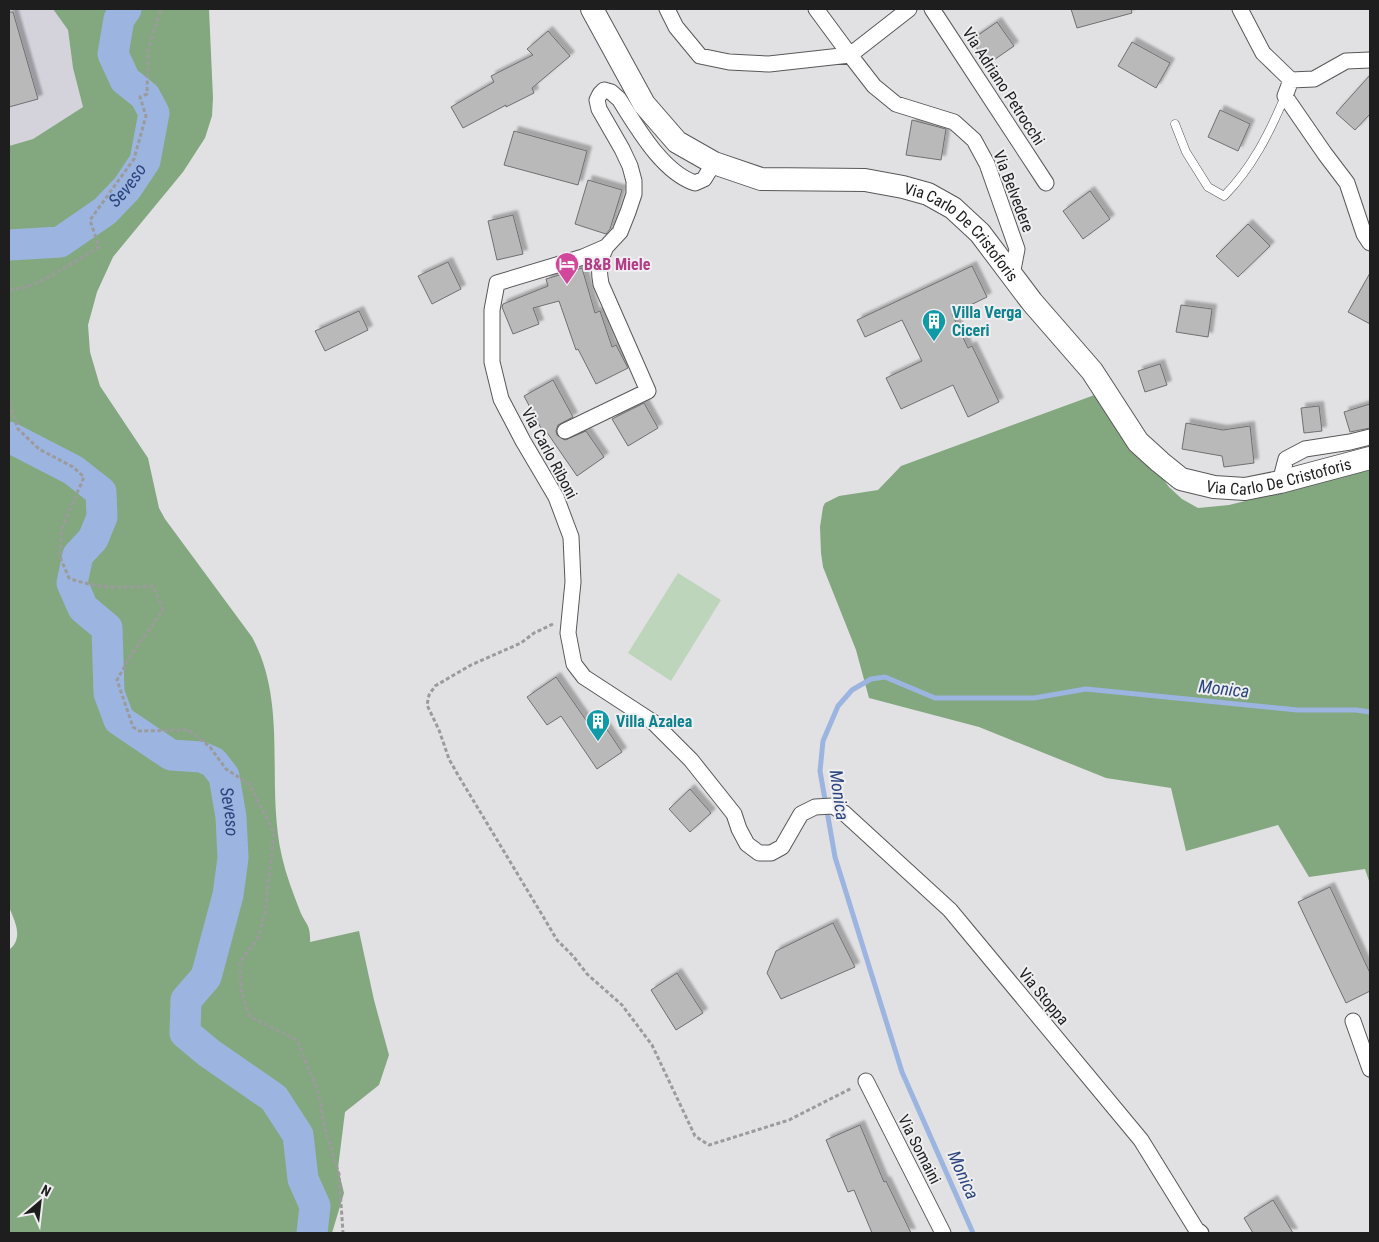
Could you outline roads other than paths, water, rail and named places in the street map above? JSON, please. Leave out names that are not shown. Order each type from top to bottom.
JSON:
[{"type":"main road","name":"Via Carlo De Cristoforis","points":[[592,9],[644,104],[677,142],[714,163],[761,179],[865,180],[903,187],[928,194],[953,208],[980,233],[1032,302],[1092,371],[1138,442],[1181,478],[1214,487],[1245,489],[1280,482],[1370,458]]},
{"type":"street","points":[[667,9],[676,27],[700,56],[729,62],[769,64],[850,55],[909,9]]},
{"type":"street","name":"Via Belvedere","points":[[816,9],[874,86],[896,104],[954,122],[974,140],[987,164],[1016,248],[1012,275]]},
{"type":"street","name":"Via Adriano Petrocchi","points":[[932,9],[1046,183]]},
{"type":"street","points":[[1240,9],[1263,53],[1291,80],[1314,78],[1346,61],[1370,60]]},
{"type":"street","points":[[1291,80],[1285,96],[1347,183],[1364,234],[1370,243]]},
{"type":"street","points":[[565,431],[648,391],[601,284],[598,270],[606,247],[620,232],[634,194],[634,181],[630,166],[599,109],[597,100],[600,94],[604,90],[611,92],[619,99],[659,155],[674,172],[685,180],[695,183],[704,179],[714,163]]},
{"type":"street","name":"Via Carlo Riboni","points":[[606,247],[583,257],[496,282],[492,310],[492,362],[501,399],[523,441],[556,496],[571,537],[573,582],[568,633],[574,664],[584,678],[653,722],[691,760],[734,814],[747,844],[759,853],[772,853],[782,847],[801,814],[815,808],[833,806]]},
{"type":"street","points":[[1280,482],[1286,459],[1305,449],[1370,437]]},
{"type":"street","name":"Via Stoppa","points":[[833,806],[844,813],[950,910],[1141,1140],[1196,1229],[1201,1233]]},
{"type":"street","points":[[1353,1021],[1370,1069]]},
{"type":"street","name":"Via Somaini","points":[[866,1081],[943,1233]]},
{"type":"lane","points":[[1175,124],[1186,152],[1208,187],[1224,196],[1240,181],[1270,131],[1285,96]]},
{"type":"waterway","name":"Seveso","points":[[9,245],[60,242],[105,211],[127,188],[145,161],[154,113],[145,96],[125,80],[113,54],[119,19],[126,9]]},
{"type":"waterway","name":"Seveso","points":[[9,437],[73,470],[101,492],[102,517],[93,539],[78,555],[72,583],[83,608],[107,628],[109,693],[119,720],[171,755],[201,757],[213,762],[224,776],[231,817],[233,858],[228,895],[206,977],[186,1000],[185,1033],[209,1053],[274,1098],[298,1135],[303,1179],[315,1206],[312,1233]]},
{"type":"waterway","name":"Monica","points":[[973,1233],[902,1072],[835,857],[820,771],[823,741],[838,706],[852,690],[871,679],[885,677],[935,698],[1034,698],[1086,689],[1297,710],[1356,710],[1370,712]]},
{"type":"place","name":"B&B Miele","points":[[567,285]]},
{"type":"place","name":"Villa Verga Ciceri","points":[[934,342]]},
{"type":"place","name":"Villa Azalea","points":[[598,742]]}]
